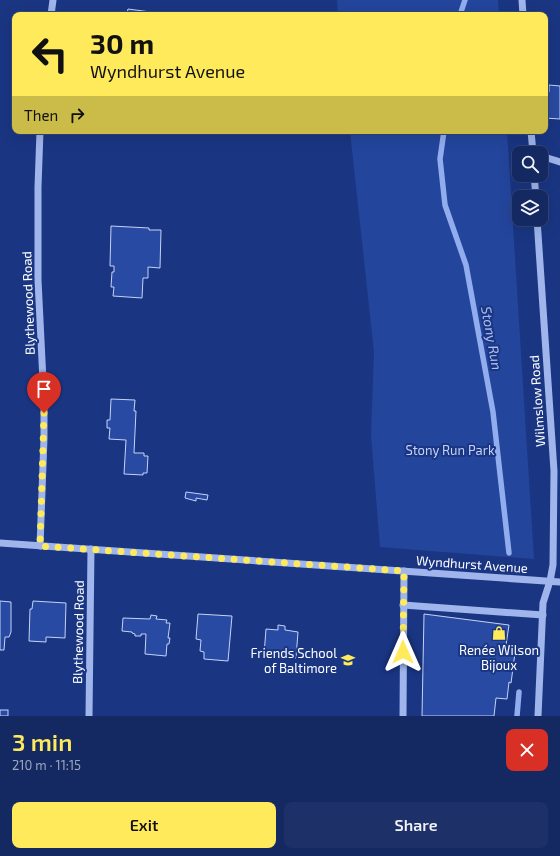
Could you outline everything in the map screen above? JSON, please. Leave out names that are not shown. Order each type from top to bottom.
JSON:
[{"type":"street","points":[[51,12],[53,0]]},
{"type":"street","points":[[522,0],[523,12]]},
{"type":"street","name":"Blythewood Road","points":[[40,134],[38,187],[38,280],[44,388],[44,438],[40,546]]},
{"type":"street","points":[[531,134],[532,146]]},
{"type":"street","points":[[548,158],[560,162]]},
{"type":"street","name":"Wilmslow Road","points":[[537,226],[554,471],[554,552],[550,581],[543,603],[538,716]]},
{"type":"street","name":"Wyndhurst Avenue","points":[[0,543],[560,582]]},
{"type":"street","name":"Blythewood Road","points":[[89,716],[91,549]]},
{"type":"street","points":[[403,716],[404,571]]},
{"type":"street","points":[[403,605],[542,615]]},
{"type":"green space","points":[[337,0],[498,0],[499,12],[338,12]]},
{"type":"green space","name":"Stony Run Park","points":[[350,134],[507,134],[534,559],[380,547],[371,435],[374,352]]},
{"type":"building","points":[[128,9],[151,12],[127,12]]},
{"type":"building","points":[[549,85],[560,86],[560,119],[548,118]]},
{"type":"building","points":[[111,226],[161,230],[160,268],[148,267],[148,278],[143,278],[142,298],[113,296],[114,287],[111,287],[114,266],[110,266]]},
{"type":"building","points":[[111,399],[135,400],[134,411],[136,411],[134,453],[144,453],[144,456],[148,456],[147,473],[143,473],[143,475],[124,474],[126,440],[109,439],[110,428],[107,428],[107,420],[110,420]]},
{"type":"building","points":[[186,492],[208,495],[207,500],[196,498],[196,501],[185,498]]},
{"type":"building","points":[[0,601],[11,602],[11,632],[9,637],[5,637],[4,650],[0,650]]},
{"type":"building","points":[[33,601],[66,603],[65,638],[46,637],[46,642],[29,641],[30,609],[32,609]]},
{"type":"building","points":[[198,614],[232,616],[228,661],[204,659],[204,652],[200,651],[201,640],[196,639]]},
{"type":"building","points":[[424,614],[509,625],[505,652],[515,653],[511,683],[509,682],[507,699],[496,698],[494,716],[422,716]]},
{"type":"building","points":[[151,615],[157,616],[156,619],[167,620],[166,623],[170,623],[168,638],[170,638],[169,644],[167,644],[166,656],[145,654],[146,634],[135,636],[132,632],[122,631],[123,618],[150,619]]},
{"type":"building","points":[[278,625],[285,626],[285,630],[298,632],[296,658],[264,655],[266,629],[278,630]]},
{"type":"building","points":[[0,710],[8,710],[8,716],[0,716]]},
{"type":"waterway","name":"Stony Run","points":[[461,12],[465,0]]},
{"type":"waterway","name":"Stony Run","points":[[444,134],[440,159],[445,205],[466,265],[493,412],[509,553]]},
{"type":"waterway","name":"Stony Run","points":[[517,716],[519,692]]},
{"type":"place","name":"Renée Wilson Bijoux","points":[[499,633]]},
{"type":"place","name":"Friends School of Baltimore","points":[[348,660]]},
{"type":"route","points":[[44,413],[40,546],[404,571],[403,652]]}]
